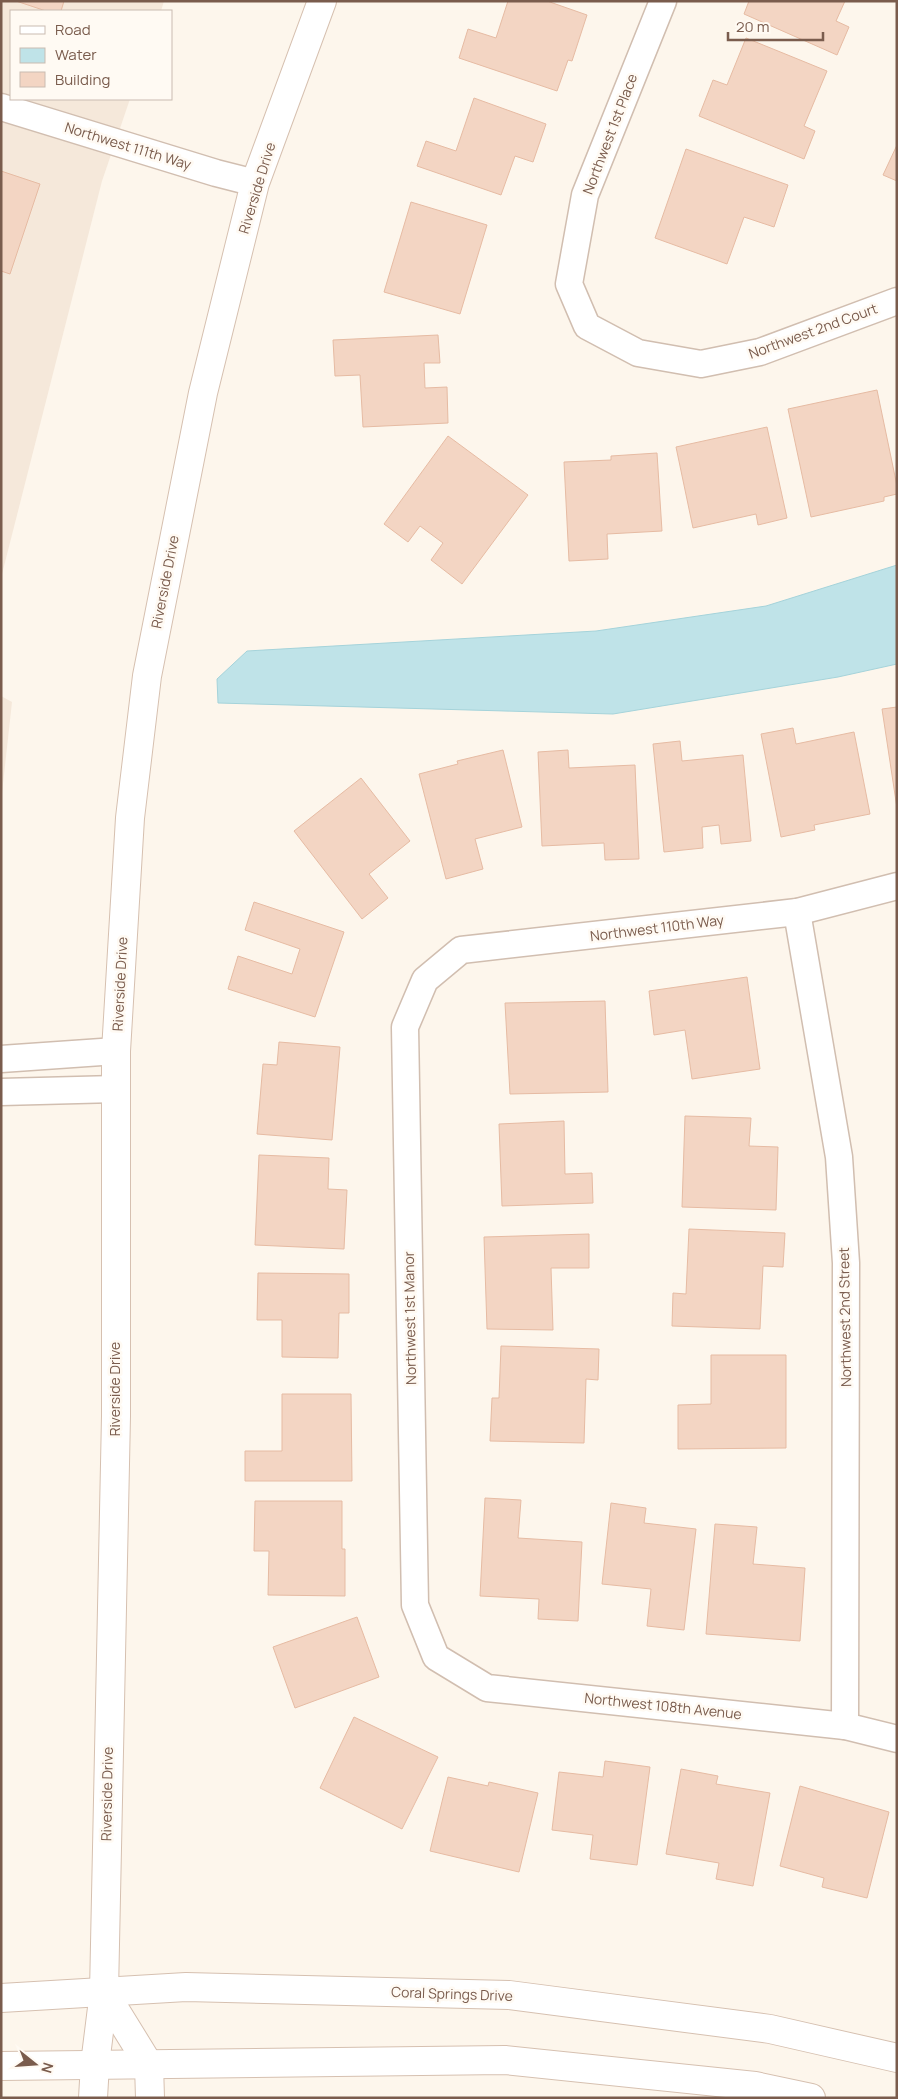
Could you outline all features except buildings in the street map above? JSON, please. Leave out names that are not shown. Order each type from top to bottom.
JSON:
[{"type":"street","name":"Riverside Drive","points":[[94,2098],[94,2064],[104,1992],[115,1426],[116,1050],[130,818],[147,676],[203,393],[255,183],[322,1]]},
{"type":"street","name":"Northwest 1st Place","points":[[587,326],[569,284],[585,195],[662,1]]},
{"type":"street","name":"Northwest 111th Way","points":[[1,108],[255,183]]},
{"type":"street","name":"Northwest 2nd Court","points":[[587,326],[638,353],[701,364],[760,352],[897,301]]},
{"type":"street","name":"Northwest 110th Way","points":[[425,980],[460,950],[797,912],[897,886]]},
{"type":"street","name":"Northwest 2nd Street","points":[[797,912],[839,1157],[846,1263],[846,1726]]},
{"type":"street","name":"Northwest 1st Manor","points":[[425,980],[405,1027],[415,1605],[436,1656]]},
{"type":"street","points":[[1,1059],[116,1050]]},
{"type":"street","points":[[1,1092],[116,1089]]},
{"type":"street","name":"Northwest 108th Avenue","points":[[436,1656],[487,1688],[846,1726],[897,1739]]},
{"type":"street","name":"Coral Springs Drive","points":[[1,1998],[186,1987],[509,1995],[770,2029],[897,2058]]},
{"type":"street","points":[[104,1992],[149,2065],[150,2098]]},
{"type":"street","points":[[1,2066],[505,2060],[755,2086],[811,2098]]},
{"type":"shaded area","points":[[1,1],[164,1],[161,10],[10,10],[10,100],[130,100],[102,181],[1,578]]},
{"type":"shaded area","points":[[1,696],[12,702],[1,802]]},
{"type":"water","points":[[897,565],[897,664],[838,677],[613,714],[218,703],[217,679],[247,651],[596,631],[766,606]]}]
